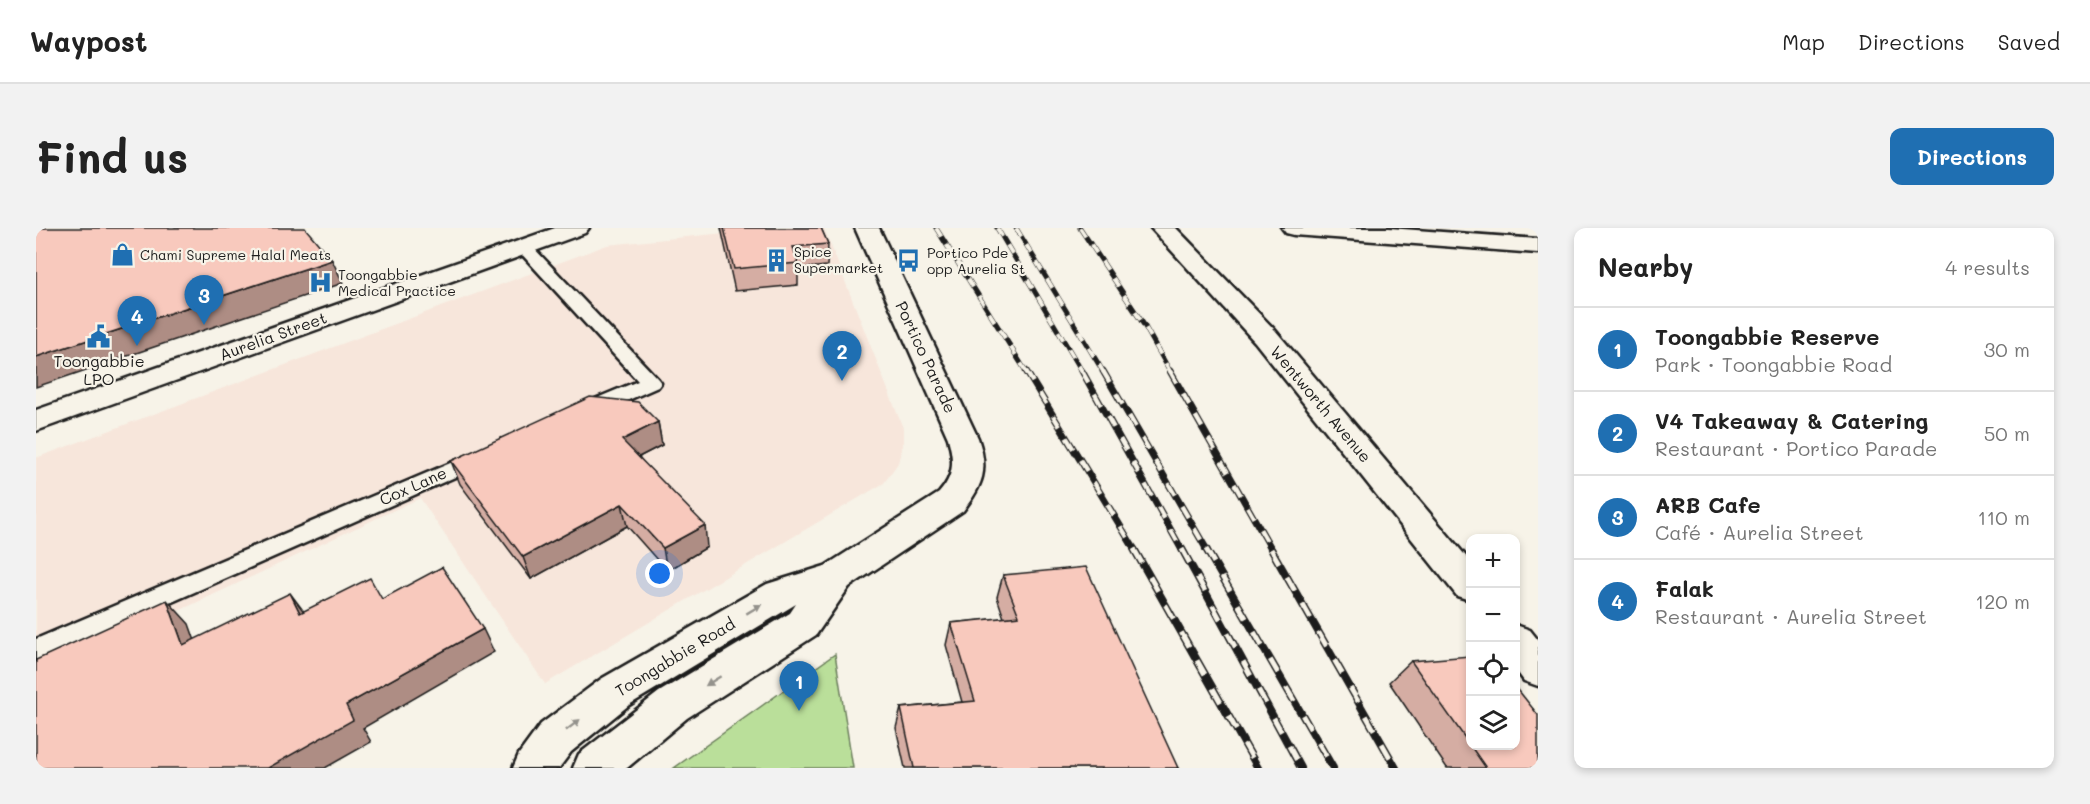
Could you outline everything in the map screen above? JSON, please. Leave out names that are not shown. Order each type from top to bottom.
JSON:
[{"type":"main road","name":"Aurelia Street","points":[[36,421],[577,228]]},
{"type":"main road","name":"Portico Parade","points":[[867,228],[969,454],[969,473],[963,489]]},
{"type":"main road","name":"Wentworth Avenue","points":[[1163,228],[1272,345],[1466,581]]},
{"type":"main road","points":[[1294,228],[1368,231],[1538,246]]},
{"type":"main road","name":"Toongabbie Road","points":[[534,768],[556,738],[615,692],[780,594],[836,577],[951,502],[963,489]]},
{"type":"main road","name":"Toongabbie Road","points":[[594,768],[673,705],[803,624],[836,577]]},
{"type":"main road","points":[[1516,642],[1538,669]]},
{"type":"lane","points":[[523,246],[651,382],[563,421]]},
{"type":"lane","name":"Cox Lane","points":[[36,651],[497,450]]},
{"type":"shaded area","points":[[774,228],[824,228],[903,428],[903,444],[898,463],[884,483],[545,684],[420,498],[172,614],[36,662],[36,458],[607,245]]},
{"type":"green space","points":[[835,654],[853,768],[674,768]]},
{"type":"building","points":[[36,228],[305,228],[332,260],[36,357]]},
{"type":"building","points":[[724,228],[821,228],[828,244],[793,247],[798,263],[734,269]]},
{"type":"building","points":[[590,397],[638,402],[658,422],[622,440],[705,525],[663,548],[622,504],[523,557],[451,461]]},
{"type":"building","points":[[442,567],[483,629],[346,705],[353,720],[268,768],[36,768],[36,660],[167,600],[183,645],[290,593],[300,613],[370,578],[382,599]]},
{"type":"building","points":[[1086,567],[1178,768],[914,768],[901,708],[975,701],[951,623],[1019,616],[1003,575]]},
{"type":"building","points":[[1466,656],[1466,739],[1411,661]]},
{"type":"building","points":[[1520,692],[1538,715],[1538,768],[1486,768],[1474,750],[1520,750]]},
{"type":"railway","points":[[936,228],[1027,373]]},
{"type":"railway","points":[[997,228],[1083,373]]},
{"type":"railway","points":[[1016,228],[1104,373]]},
{"type":"railway","points":[[1080,228],[1144,325],[1171,373]]},
{"type":"railway","points":[[1026,371],[1135,550]]},
{"type":"railway","points":[[1082,371],[1182,550]]},
{"type":"railway","points":[[1103,371],[1207,550]]},
{"type":"railway","points":[[1170,371],[1272,550]]},
{"type":"railway","points":[[1134,549],[1258,768]]},
{"type":"railway","points":[[1182,549],[1301,768]]},
{"type":"railway","points":[[1206,549],[1333,768]]},
{"type":"railway","points":[[1271,549],[1396,768]]},
{"type":"place","name":"Chami Supreme Halal Meats","points":[[122,255]]},
{"type":"place","name":"Spice Supermarket","points":[[776,260]]},
{"type":"place","name":"Portico Pde opp Aurelia St","points":[[909,261]]},
{"type":"place","name":"Toongabbie Medical Practice","points":[[320,283]]},
{"type":"place","name":"ARB Cafe","points":[[204,325]]},
{"type":"place","name":"Toongabbie LPO","points":[[99,336]]},
{"type":"place","name":"Falak","points":[[137,346]]},
{"type":"place","name":"V4 Takeaway & Catering","points":[[842,381]]},
{"type":"place","name":"Toongabbie Reserve","points":[[799,711]]}]
